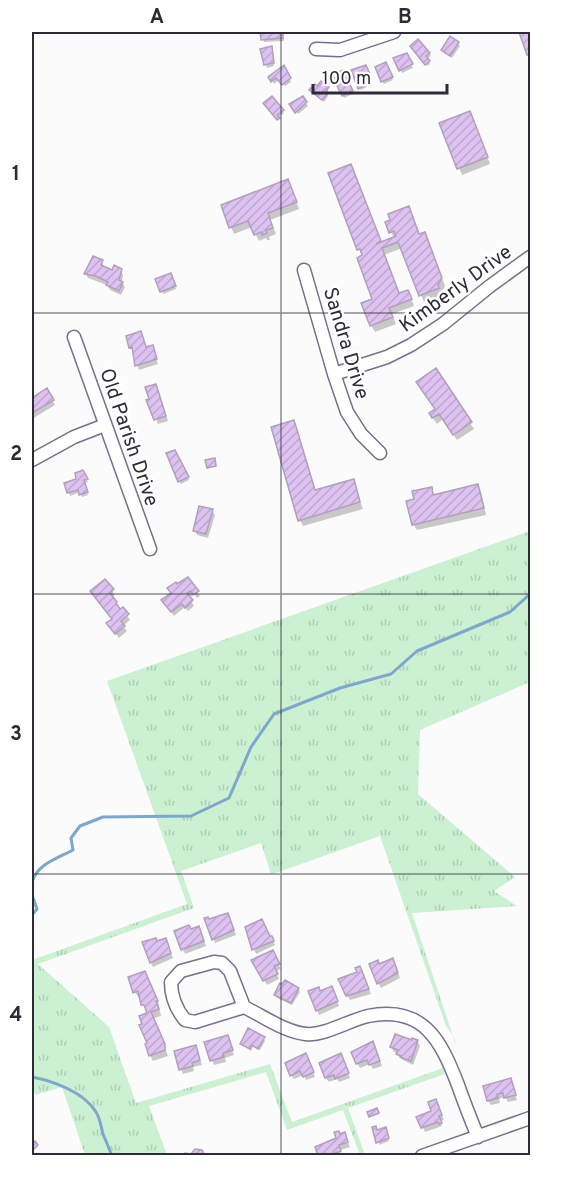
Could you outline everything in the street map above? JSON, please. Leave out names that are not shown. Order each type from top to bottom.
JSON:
[{"type":"street","points":[[316,49],[340,50],[394,32]]},
{"type":"street","name":"Kimberly Drive","points":[[334,374],[387,357],[411,345],[443,324],[531,257]]},
{"type":"street","name":"Sandra Drive","points":[[304,270],[347,412],[362,434],[380,453]]},
{"type":"street","name":"Old Parish Drive","points":[[74,337],[150,549]]},
{"type":"street","points":[[32,460],[75,437],[105,425]]},
{"type":"street","points":[[244,1006],[195,1022],[185,1020],[177,1010],[171,982],[181,971],[214,962],[222,963],[230,971],[244,1006],[296,1032],[309,1035],[367,1016],[385,1014],[413,1020],[425,1027],[438,1041],[447,1056],[477,1137]]},
{"type":"street","points":[[422,1155],[531,1118]]},
{"type":"green space","points":[[530,531],[530,682],[420,730],[418,794],[515,877],[494,891],[517,906],[412,913],[453,1035],[446,1026],[380,836],[273,874],[271,874],[261,843],[181,871],[194,908],[38,964],[109,1027],[136,1103],[270,1064],[292,1122],[443,1068],[445,1074],[348,1108],[365,1155],[360,1155],[343,1110],[287,1130],[266,1072],[149,1106],[167,1155],[85,1155],[62,1087],[35,1095],[32,1084],[32,960],[187,904],[107,681]]},
{"type":"building","points":[[260,32],[283,32],[283,38],[261,40]]},
{"type":"building","points":[[519,32],[530,32],[530,53],[527,55]]},
{"type":"building","points":[[450,36],[459,42],[450,56],[441,50]]},
{"type":"building","points":[[418,39],[430,53],[426,56],[430,61],[425,65],[410,46]]},
{"type":"building","points":[[272,46],[274,63],[264,65],[260,49]]},
{"type":"building","points":[[407,53],[413,64],[399,71],[393,58]]},
{"type":"building","points":[[386,62],[393,77],[381,82],[375,67]]},
{"type":"building","points":[[284,65],[291,78],[282,85],[276,78],[271,82],[268,77]]},
{"type":"building","points":[[366,65],[370,74],[364,77],[367,84],[358,89],[351,70]]},
{"type":"building","points":[[343,70],[353,91],[342,96],[333,78],[339,76],[337,73]]},
{"type":"building","points":[[321,81],[329,87],[326,91],[328,93],[322,100],[309,90]]},
{"type":"building","points":[[272,96],[284,110],[277,115],[280,118],[277,120],[263,103]]},
{"type":"building","points":[[303,96],[307,102],[295,113],[289,104]]},
{"type":"building","points":[[470,111],[488,157],[457,169],[439,123]]},
{"type":"building","points":[[351,164],[381,241],[376,244],[396,236],[394,231],[389,233],[385,222],[390,220],[388,214],[409,206],[419,234],[425,232],[442,278],[438,285],[439,288],[419,296],[398,242],[382,248],[399,293],[408,290],[412,299],[389,308],[393,317],[370,326],[361,303],[372,299],[357,258],[362,255],[360,249],[357,250],[328,173]]},
{"type":"building","points":[[288,179],[297,202],[268,213],[273,228],[266,230],[267,233],[262,235],[261,232],[254,235],[248,221],[229,228],[221,205]]},
{"type":"building","points":[[93,256],[103,260],[101,265],[112,270],[114,265],[122,269],[119,280],[123,282],[119,291],[106,285],[108,282],[96,276],[84,274]]},
{"type":"building","points":[[171,273],[176,286],[160,292],[155,279]]},
{"type":"building","points":[[141,331],[146,347],[153,345],[157,359],[135,366],[132,347],[129,348],[126,336]]},
{"type":"building","points":[[436,368],[472,422],[453,435],[439,414],[432,418],[429,413],[435,409],[416,382]]},
{"type":"building","points":[[156,384],[166,416],[154,420],[146,400],[149,399],[145,387]]},
{"type":"building","points":[[47,388],[54,400],[32,413],[32,398]]},
{"type":"building","points":[[294,420],[315,490],[354,479],[360,502],[298,521],[271,427]]},
{"type":"building","points":[[175,450],[189,477],[178,482],[166,453]]},
{"type":"building","points":[[215,458],[216,466],[207,468],[205,460]]},
{"type":"building","points":[[83,470],[88,479],[84,480],[88,492],[79,495],[78,490],[67,493],[64,483],[76,479],[75,473]]},
{"type":"building","points":[[478,484],[484,508],[412,525],[406,501],[414,499],[412,491],[432,487],[433,495]]},
{"type":"building","points":[[199,506],[213,509],[206,534],[193,531]]},
{"type":"building","points":[[188,577],[199,591],[193,595],[191,591],[187,593],[193,600],[185,608],[182,604],[171,612],[161,600],[171,593],[167,588]]},
{"type":"building","points":[[105,579],[114,589],[110,593],[120,609],[123,607],[129,614],[121,621],[125,626],[115,634],[106,623],[112,619],[90,591]]},
{"type":"building","points":[[228,913],[234,930],[212,940],[204,918],[209,919]]},
{"type":"building","points":[[262,919],[274,941],[252,950],[245,927]]},
{"type":"building","points":[[189,925],[191,929],[199,926],[204,941],[181,950],[174,931]]},
{"type":"building","points":[[156,938],[157,941],[166,938],[171,953],[150,963],[142,942]]},
{"type":"building","points":[[273,950],[280,964],[274,966],[278,974],[263,981],[251,960]]},
{"type":"building","points":[[393,958],[398,973],[377,984],[369,964],[378,960],[379,964]]},
{"type":"building","points":[[360,966],[369,989],[346,996],[338,979],[357,972],[355,968]]},
{"type":"building","points":[[145,971],[158,1001],[156,1001],[159,1009],[151,1012],[165,1044],[165,1050],[149,1056],[145,1044],[147,1043],[139,1025],[142,1024],[139,1016],[147,1013],[144,1005],[141,1005],[138,991],[133,993],[128,977]]},
{"type":"building","points":[[285,980],[299,988],[291,1003],[274,995],[280,983],[282,984]]},
{"type":"building","points":[[332,986],[338,1001],[316,1011],[308,991],[319,987],[320,991]]},
{"type":"building","points":[[248,1028],[265,1037],[258,1049],[252,1045],[250,1049],[240,1044]]},
{"type":"building","points":[[395,1034],[418,1040],[411,1061],[400,1057],[396,1054],[398,1050],[390,1047]]},
{"type":"building","points":[[228,1035],[233,1050],[223,1053],[224,1057],[210,1061],[204,1042]]},
{"type":"building","points":[[373,1041],[380,1061],[369,1065],[367,1060],[356,1064],[351,1052]]},
{"type":"building","points":[[196,1045],[200,1060],[192,1063],[193,1066],[179,1070],[174,1051]]},
{"type":"building","points":[[306,1053],[314,1072],[303,1077],[300,1071],[290,1076],[285,1063]]},
{"type":"building","points":[[341,1053],[349,1073],[335,1079],[334,1075],[325,1078],[319,1063]]},
{"type":"building","points":[[511,1078],[516,1095],[504,1098],[503,1093],[497,1094],[498,1098],[487,1101],[483,1086]]},
{"type":"building","points":[[436,1099],[442,1115],[439,1116],[442,1123],[438,1122],[421,1128],[416,1117],[431,1111],[428,1102]]},
{"type":"building","points":[[377,1108],[379,1113],[369,1117],[367,1112]]},
{"type":"building","points":[[376,1126],[377,1130],[386,1127],[389,1138],[376,1143],[372,1127]]},
{"type":"building","points":[[339,1131],[340,1134],[345,1132],[348,1142],[339,1145],[341,1151],[335,1153],[335,1156],[318,1156],[315,1147],[336,1138],[334,1132]]},
{"type":"building","points":[[35,1141],[38,1145],[33,1150],[32,1144]]},
{"type":"building","points":[[195,1149],[202,1150],[205,1156],[183,1156],[185,1153],[191,1154]]},
{"type":"waterway","points":[[32,882],[43,866],[73,850],[71,838],[80,826],[103,817],[191,816],[229,798],[251,747],[274,714],[340,688],[391,674],[417,651],[510,612],[530,594]]},
{"type":"waterway","points":[[32,895],[37,909],[32,915]]},
{"type":"waterway","points":[[32,1077],[67,1088],[91,1105],[96,1112],[112,1156]]}]
